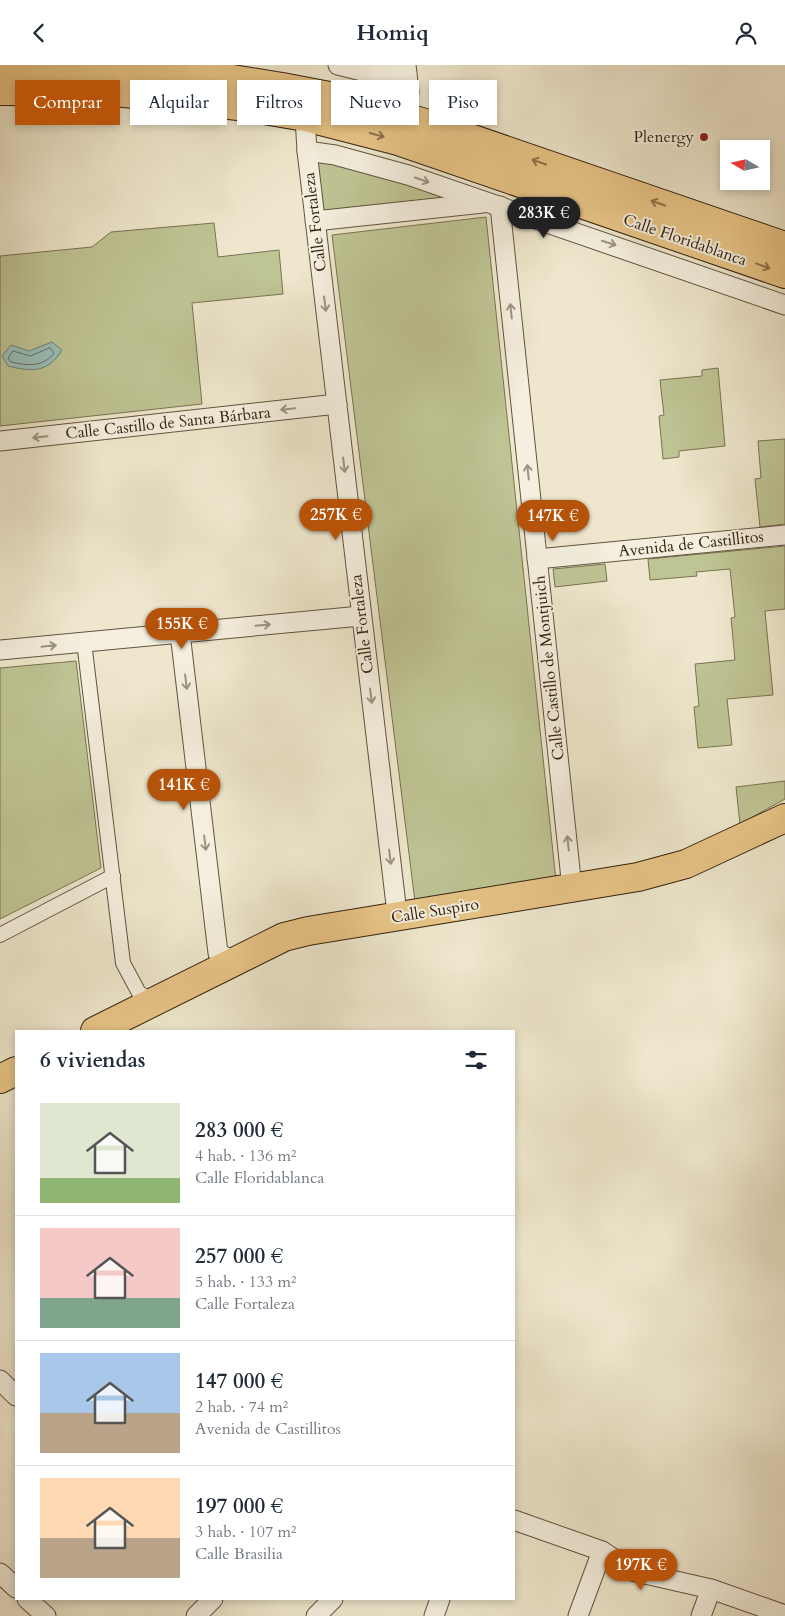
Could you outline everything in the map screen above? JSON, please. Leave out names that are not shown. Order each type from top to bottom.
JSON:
[{"type":"main road","name":"Calle Floridablanca","points":[[0,65],[117,65],[214,70],[331,97]]},
{"type":"main road","name":"Calle Floridablanca","points":[[0,91],[116,91],[237,106]]},
{"type":"main road","name":"Calle Floridablanca","points":[[419,120],[785,246]]},
{"type":"main road","name":"Calle Floridablanca","points":[[321,121],[398,141],[785,274]]},
{"type":"main road","name":"Calle Suspiro","points":[[97,1030],[284,937],[308,931],[579,889],[638,877],[686,864],[785,819]]},
{"type":"main road","points":[[0,1079],[15,1072]]},
{"type":"street","points":[[338,65],[366,72],[406,70]]},
{"type":"street","name":"Calle Fortaleza","points":[[305,125],[315,221],[396,905],[404,916]]},
{"type":"street","name":"Calle Floridablanca","points":[[307,151],[370,163],[785,305]]},
{"type":"street","points":[[315,221],[495,205]]},
{"type":"street","name":"Calle Castillo de Montjuich","points":[[495,205],[537,559],[571,879],[579,889]]},
{"type":"street","name":"Calle Castillo de Santa Bárbara","points":[[0,441],[337,404]]},
{"type":"street","name":"Avenida de Castillitos","points":[[537,559],[785,535]]},
{"type":"street","points":[[0,650],[361,616]]},
{"type":"street","points":[[180,633],[218,953],[233,961]]},
{"type":"street","points":[[84,642],[123,963],[139,993],[154,1001]]},
{"type":"street","points":[[0,935],[113,876]]},
{"type":"street","points":[[0,1380],[15,1394]]},
{"type":"street","points":[[515,1520],[602,1551],[632,1571],[711,1589],[785,1615]]},
{"type":"street","points":[[578,1616],[602,1551]]},
{"type":"street","points":[[0,1573],[15,1588]]},
{"type":"street","points":[[701,1616],[711,1589]]},
{"type":"street","points":[[28,1600],[46,1616]]},
{"type":"street","points":[[196,1616],[212,1600]]},
{"type":"street","points":[[316,1616],[332,1600]]},
{"type":"street","points":[[434,1616],[440,1600]]},
{"type":"green space","points":[[307,151],[491,203],[315,221]]},
{"type":"green space","points":[[486,217],[556,881],[415,902],[332,235]]},
{"type":"green space","points":[[214,223],[218,257],[279,250],[283,294],[192,303],[202,404],[0,426],[0,256],[92,247],[111,232]]},
{"type":"green space","points":[[718,368],[725,446],[679,451],[679,457],[663,459],[659,416],[664,415],[660,380],[702,376],[702,370]]},
{"type":"green space","points":[[785,439],[785,524],[760,527],[755,479],[761,478],[758,441]]},
{"type":"green space","points":[[785,546],[785,609],[765,611],[773,695],[727,699],[732,745],[698,748],[694,707],[699,706],[695,664],[735,660],[731,618],[735,617],[730,569],[696,572],[697,576],[650,580],[648,559]]},
{"type":"green space","points":[[605,564],[607,581],[555,587],[553,569]]},
{"type":"green space","points":[[76,661],[101,868],[0,919],[0,668]]},
{"type":"green space","points":[[785,781],[785,799],[740,824],[736,787]]},
{"type":"water","points":[[52,342],[62,350],[51,363],[39,369],[32,370],[8,366],[2,356],[11,345],[29,351]]},
{"type":"place","name":"Plenergy","points":[[704,137]]}]
